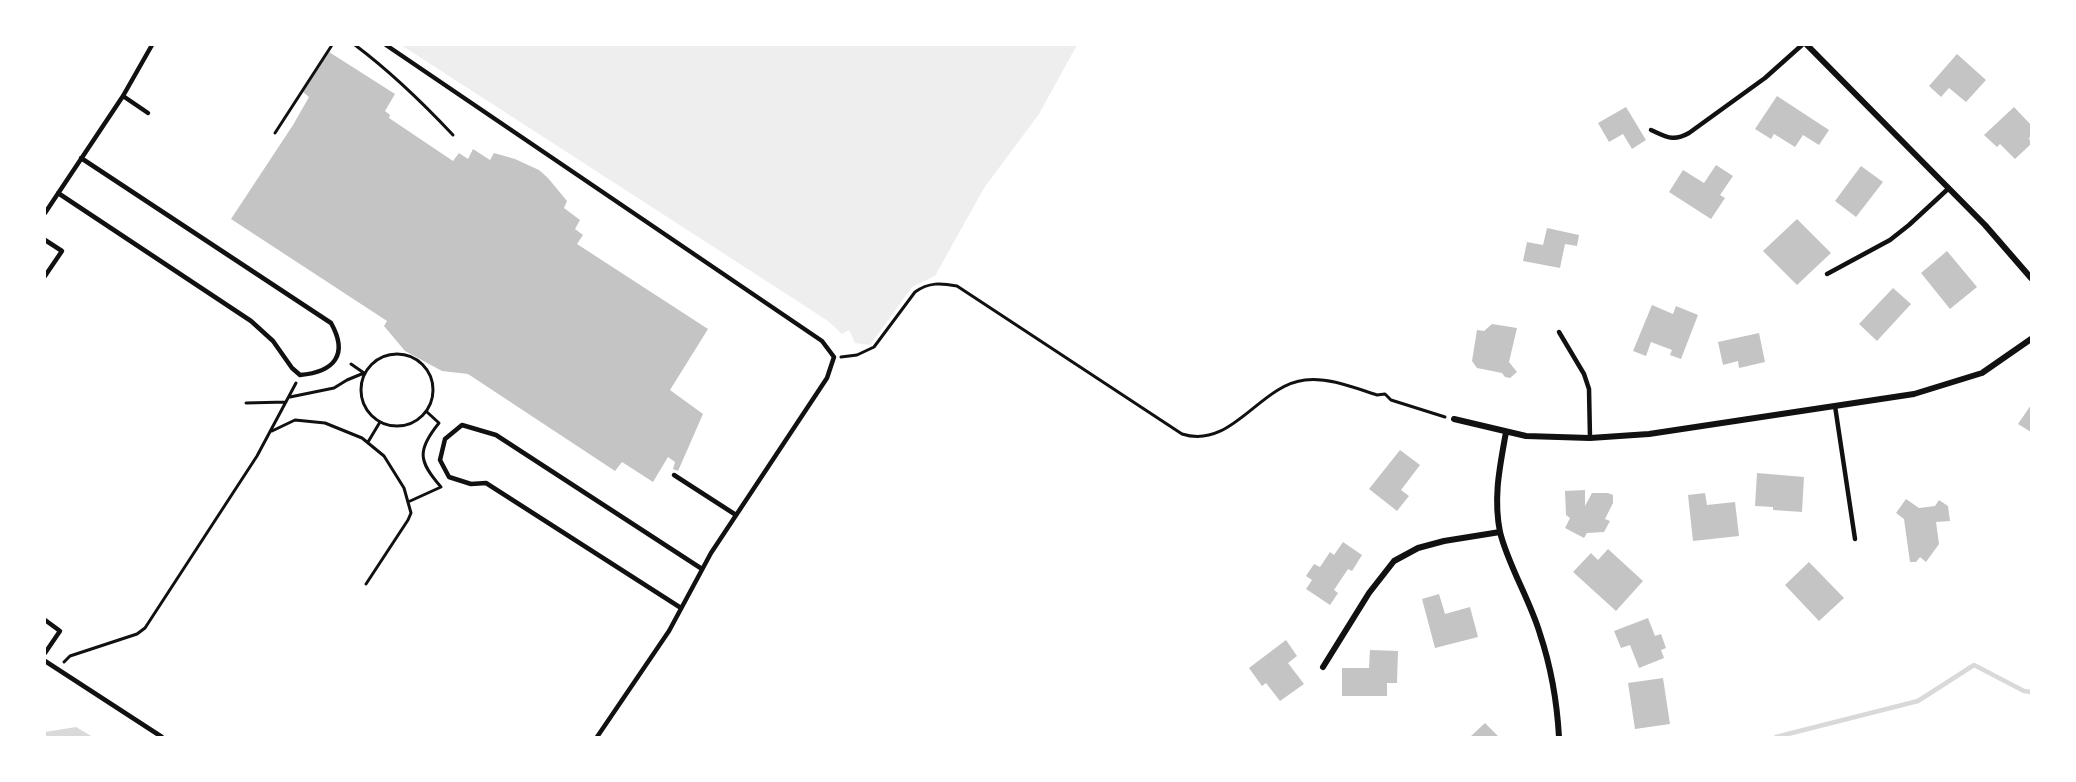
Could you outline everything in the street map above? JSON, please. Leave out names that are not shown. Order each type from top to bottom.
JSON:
[{"type":"street","points":[[1807,45],[1985,225],[2031,278]]},
{"type":"street","points":[[1454,419],[1526,436],[1590,438],[1649,434],[1914,394],[1982,373],[2031,339]]},
{"type":"street","points":[[1506,432],[1497,482],[1500,532],[1541,634],[1557,701],[1559,737]]},
{"type":"street","points":[[1323,667],[1369,593],[1394,561],[1418,548],[1444,541],[1500,532]]},
{"type":"lane","points":[[45,213],[123,96],[152,45]]},
{"type":"lane","points":[[386,45],[822,341],[834,357],[827,378],[702,569],[669,632],[597,737]]},
{"type":"lane","points":[[1651,130],[1671,138],[1680,138],[1765,78],[1802,45]]},
{"type":"lane","points":[[123,96],[148,113]]},
{"type":"lane","points":[[58,192],[251,321],[273,341],[292,368],[300,375],[318,373],[329,368],[339,354],[338,336],[331,323],[81,158]]},
{"type":"lane","points":[[1827,274],[1890,240],[1949,188]]},
{"type":"lane","points":[[45,240],[62,251],[45,276]]},
{"type":"lane","points":[[1559,333],[1584,374],[1589,389],[1590,438]]},
{"type":"lane","points":[[1835,406],[1855,538]]},
{"type":"lane","points":[[681,608],[486,483],[471,484],[449,477],[440,460],[445,439],[462,425],[496,435],[702,569]]},
{"type":"lane","points":[[674,475],[736,515]]},
{"type":"lane","points":[[45,620],[60,631],[45,653]]},
{"type":"lane","points":[[45,661],[162,737]]},
{"type":"path","points":[[274,133],[332,45]]},
{"type":"path","points":[[355,45],[384,67],[453,135]]},
{"type":"path","points":[[834,357],[857,355],[874,347],[915,292],[922,287],[938,283],[957,286],[1182,434],[1191,437],[1200,438],[1220,432],[1289,383],[1297,381],[1318,380],[1377,395],[1385,394],[1391,400],[1454,419]]},
{"type":"path","points":[[399,354],[416,359],[432,377],[434,389],[427,412],[418,421],[407,426],[395,427],[373,418],[365,408],[361,397],[364,374],[371,364],[381,357],[399,354]]},
{"type":"path","points":[[351,364],[364,374]]},
{"type":"path","points":[[288,398],[334,388],[364,374]]},
{"type":"path","points":[[58,670],[70,656],[137,633],[145,628],[257,456],[300,375]]},
{"type":"path","points":[[246,403],[286,402]]},
{"type":"path","points":[[408,502],[441,488],[427,471],[421,453],[426,439],[439,423],[427,412]]},
{"type":"path","points":[[270,431],[295,420],[326,423],[362,438],[384,456],[404,488],[411,513],[366,584]]},
{"type":"path","points":[[368,442],[380,422]]},
{"type":"shaded area","points":[[401,45],[1077,45],[1039,114],[984,188],[935,276],[912,287],[870,345],[855,343],[849,330],[842,334],[828,321]]},
{"type":"shaded area","points":[[76,727],[93,737],[45,737],[45,732]]},
{"type":"building","points":[[329,52],[395,94],[385,111],[390,115],[389,118],[453,161],[459,153],[468,159],[473,149],[490,160],[494,153],[515,159],[539,170],[567,201],[564,208],[580,220],[575,229],[583,235],[577,244],[708,329],[670,390],[703,414],[678,471],[673,469],[675,462],[668,457],[653,482],[622,462],[615,471],[468,374],[442,371],[405,351],[384,326],[387,321],[231,219],[293,125],[309,97],[303,92]]},
{"type":"building","points":[[1957,54],[1986,80],[1966,102],[1949,88],[1941,97],[1929,86]]},
{"type":"building","points":[[1777,96],[1829,130],[1819,145],[1803,135],[1795,147],[1774,134],[1771,139],[1755,129]]},
{"type":"building","points":[[1626,107],[1646,140],[1632,149],[1623,134],[1609,142],[1598,123]]},
{"type":"building","points":[[2014,107],[2031,125],[2029,138],[2031,144],[2015,159],[2000,144],[1997,147],[1984,135]]},
{"type":"building","points":[[1716,165],[1733,176],[1720,195],[1725,198],[1711,219],[1669,192],[1683,170],[1704,183]]},
{"type":"building","points":[[1861,166],[1883,182],[1856,217],[1835,201]]},
{"type":"building","points":[[1797,219],[1831,253],[1797,285],[1763,251]]},
{"type":"building","points":[[1547,228],[1579,235],[1577,246],[1565,244],[1560,268],[1523,261],[1527,242],[1543,245]]},
{"type":"building","points":[[1947,251],[1977,287],[1950,309],[1921,273]]},
{"type":"building","points":[[1893,288],[1911,304],[1877,341],[1859,324]]},
{"type":"building","points":[[1652,305],[1673,314],[1676,306],[1698,315],[1681,359],[1670,355],[1672,350],[1651,342],[1646,356],[1633,351]]},
{"type":"building","points":[[1492,324],[1517,328],[1509,362],[1517,372],[1510,378],[1505,377],[1502,373],[1477,368],[1472,361],[1477,330],[1484,331]]},
{"type":"building","points":[[1759,333],[1765,362],[1739,368],[1738,361],[1723,365],[1718,342]]},
{"type":"building","points":[[2031,405],[2031,432],[2018,424]]},
{"type":"building","points":[[1400,450],[1420,465],[1401,490],[1409,496],[1397,511],[1369,489]]},
{"type":"building","points":[[1757,473],[1804,477],[1802,512],[1755,506]]},
{"type":"building","points":[[1585,490],[1585,506],[1592,493],[1613,495],[1613,503],[1605,519],[1610,521],[1604,532],[1587,533],[1584,538],[1565,528],[1570,518],[1566,515],[1565,491]]},
{"type":"building","points":[[1705,493],[1707,505],[1735,502],[1739,536],[1693,541],[1688,495]]},
{"type":"building","points":[[1906,499],[1919,508],[1935,506],[1939,500],[1948,506],[1950,521],[1936,522],[1939,544],[1926,562],[1920,557],[1916,562],[1910,562],[1904,519],[1896,513]]},
{"type":"building","points":[[1343,542],[1362,555],[1352,571],[1348,569],[1334,590],[1338,593],[1330,605],[1306,589],[1312,580],[1306,576],[1314,564],[1320,567],[1330,552],[1334,555]]},
{"type":"building","points":[[1608,549],[1643,581],[1616,611],[1573,572],[1591,553],[1598,560]]},
{"type":"building","points":[[1809,562],[1844,598],[1819,621],[1785,585]]},
{"type":"building","points":[[1439,594],[1445,614],[1470,607],[1478,637],[1435,648],[1422,599]]},
{"type":"building","points":[[1648,618],[1655,636],[1661,634],[1666,648],[1661,650],[1664,658],[1639,668],[1630,645],[1621,648],[1614,631]]},
{"type":"building","points":[[1286,640],[1297,656],[1288,663],[1304,684],[1280,701],[1266,683],[1262,686],[1249,668]]},
{"type":"building","points":[[1370,650],[1398,651],[1397,683],[1387,683],[1387,696],[1342,696],[1342,668],[1369,668]]},
{"type":"building","points":[[1663,678],[1670,724],[1635,729],[1628,683]]},
{"type":"building","points":[[1485,723],[1499,737],[1470,737]]},
{"type":"waterway","points":[[1776,737],[1918,701],[1974,665],[2024,691],[2031,692]]}]
